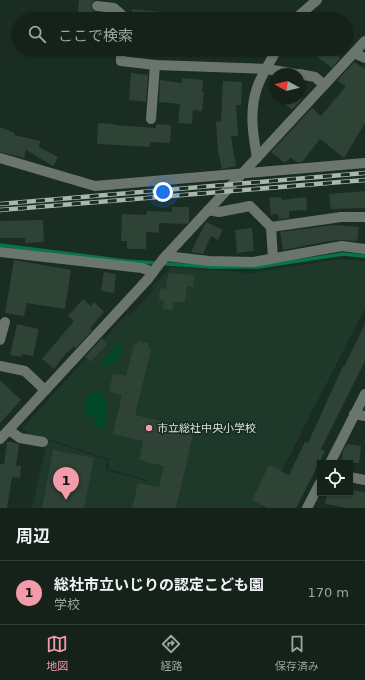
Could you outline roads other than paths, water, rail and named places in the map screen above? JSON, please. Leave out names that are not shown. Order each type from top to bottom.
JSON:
[{"type":"street","points":[[303,12],[317,0]]},
{"type":"street","points":[[97,6],[114,8],[119,12]]},
{"type":"street","points":[[365,40],[354,53],[365,58]]},
{"type":"street","points":[[121,56],[121,62],[154,66],[267,69]]},
{"type":"street","points":[[257,158],[252,129],[252,111],[257,87],[274,56]]},
{"type":"street","points":[[0,439],[208,210],[351,56]]},
{"type":"street","points":[[151,119],[154,66]]},
{"type":"street","points":[[305,75],[315,77],[324,85]]},
{"type":"street","points":[[0,158],[95,186],[244,172],[365,163]]},
{"type":"street","points":[[208,210],[219,212],[250,206],[271,226],[273,258]]},
{"type":"street","points":[[271,226],[341,217],[365,217]]},
{"type":"street","points":[[0,252],[142,268],[160,263],[209,261],[253,262],[342,246],[365,249]]},
{"type":"street","points":[[0,340],[5,322]]},
{"type":"street","points":[[0,366],[25,371],[45,390]]},
{"type":"street","points":[[331,460],[365,394]]},
{"type":"street","points":[[354,414],[365,416]]},
{"type":"street","points":[[9,430],[20,438],[43,442]]},
{"type":"street","points":[[353,478],[365,480]]},
{"type":"street","points":[[307,508],[317,489]]},
{"type":"waterway","points":[[0,245],[126,261],[212,267],[258,267],[343,254],[365,256]]},
{"type":"railway","points":[[0,204],[365,173]]},
{"type":"railway","points":[[0,210],[365,180]]},
{"type":"place","name":"市立総社中央小学校","points":[[149,428]]},
{"type":"place","name":"総社市立いじりの認定こども園","points":[[66,500]]}]
